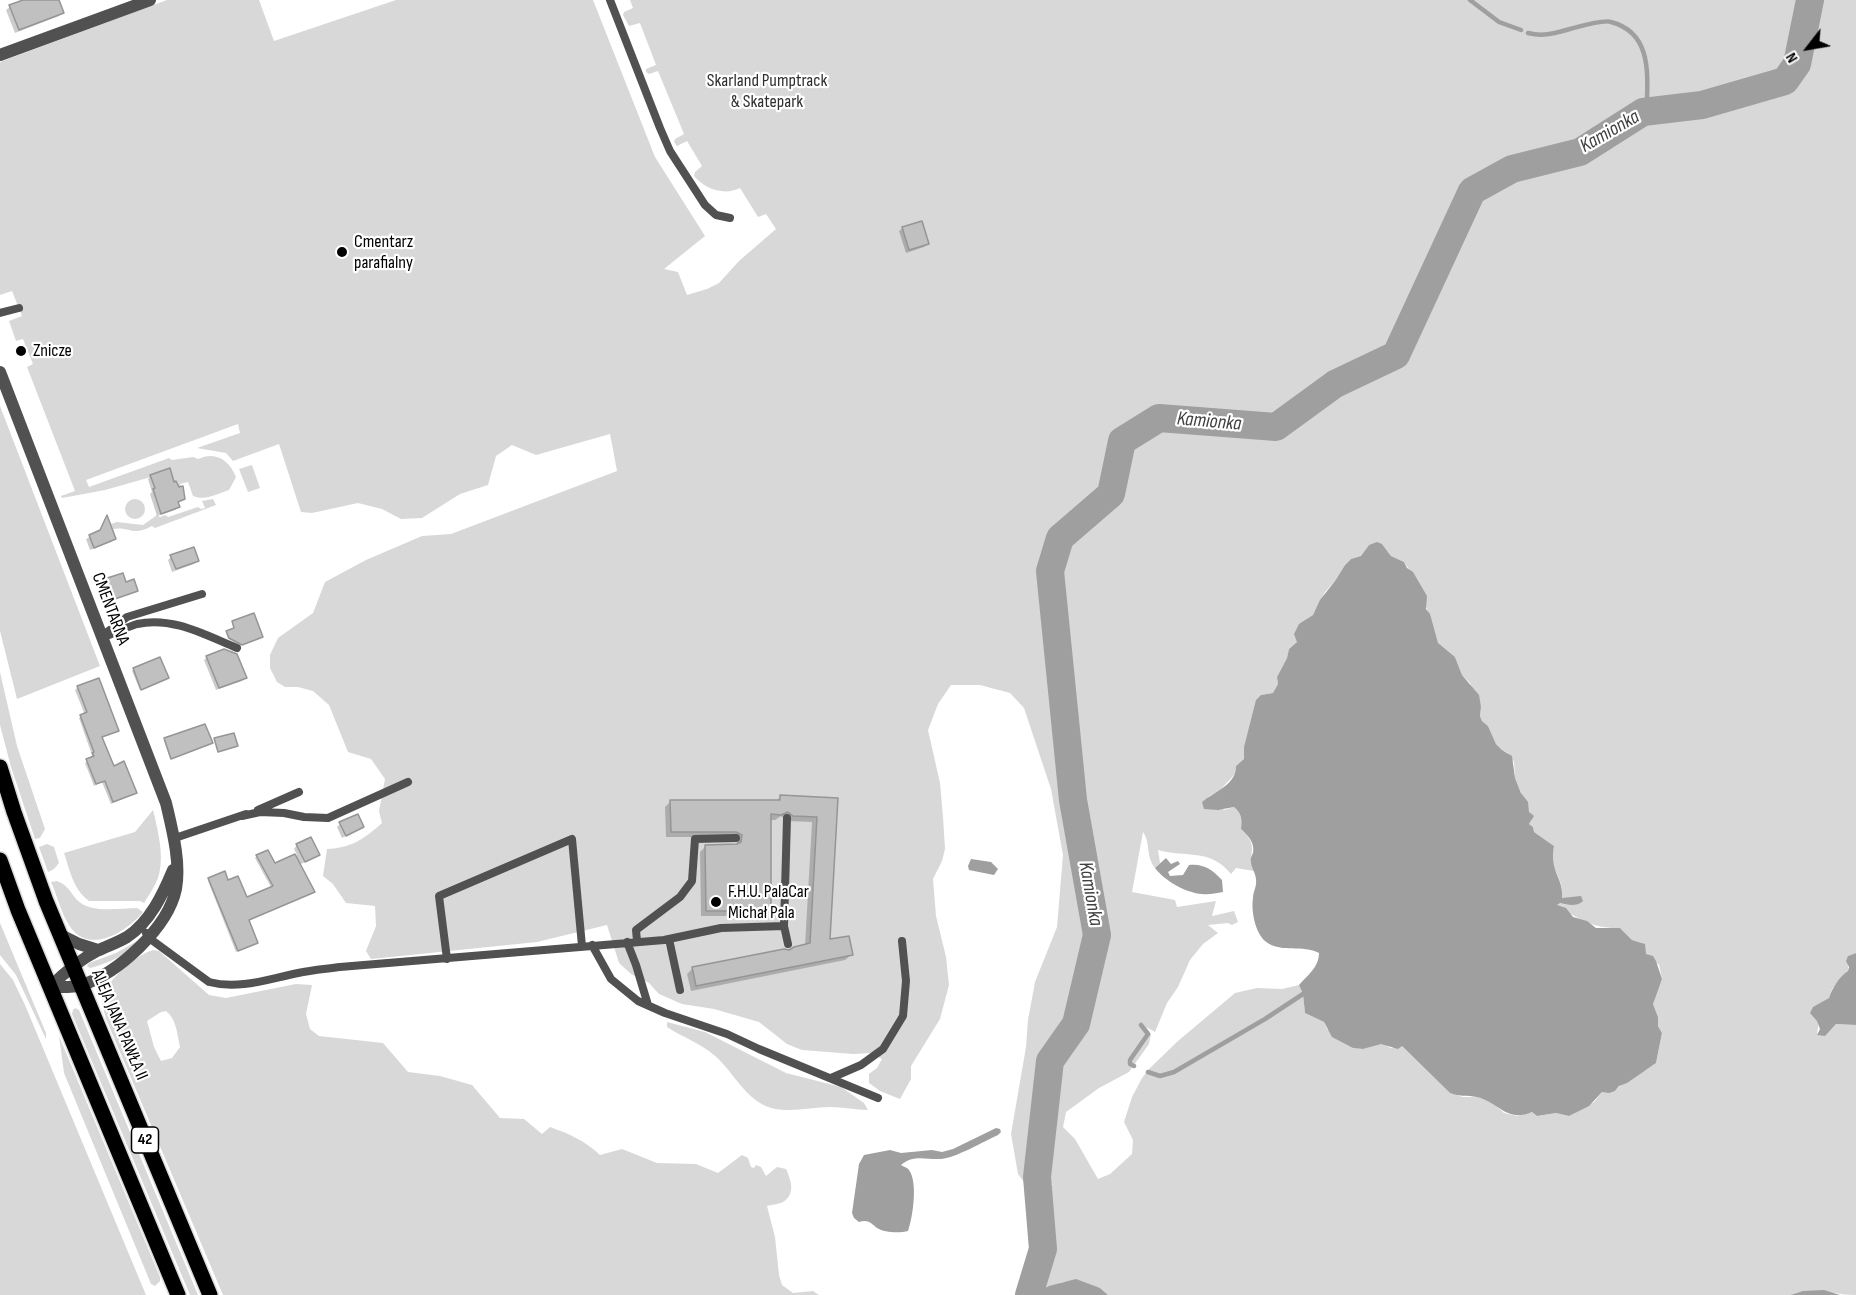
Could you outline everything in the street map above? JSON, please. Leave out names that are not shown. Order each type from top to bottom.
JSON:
[{"type":"main road","name":"ALEJA JANA PAWŁA II","points":[[0,767],[46,901],[210,1295]]},
{"type":"main road","name":"42","points":[[0,860],[18,910],[178,1295]]},
{"type":"street","points":[[0,55],[150,0]]},
{"type":"street","name":"CMENTARNA","points":[[0,372],[166,803],[174,838],[176,861],[176,889],[162,920],[149,938],[133,953],[101,976],[81,985],[50,987]]},
{"type":"street","name":"CMENTARNA","points":[[50,987],[73,966],[98,950],[128,936],[140,926],[164,892],[176,861]]},
{"type":"street","points":[[61,935],[98,950]]},
{"type":"lane","points":[[610,0],[670,151],[705,205],[716,215],[730,218]]},
{"type":"lane","points":[[0,313],[19,308]]},
{"type":"lane","points":[[101,637],[127,617],[202,594]]},
{"type":"lane","points":[[101,637],[139,624],[165,623],[183,625],[237,648]]},
{"type":"lane","points":[[242,816],[260,812],[328,818],[408,782]]},
{"type":"lane","points":[[174,838],[242,816],[299,792]]},
{"type":"lane","points":[[787,818],[784,926],[788,944]]},
{"type":"lane","points":[[637,941],[636,930],[680,897],[692,881],[695,839],[736,838]]},
{"type":"lane","points":[[447,959],[439,896],[572,839],[582,946]]},
{"type":"lane","points":[[140,926],[149,938],[202,978],[220,985],[242,985],[300,972],[669,939],[721,928],[784,926]]},
{"type":"lane","points":[[669,939],[680,990]]},
{"type":"lane","points":[[831,1078],[861,1065],[883,1048],[903,1016],[906,981],[902,940]]},
{"type":"lane","points":[[627,942],[648,1005]]},
{"type":"lane","points":[[592,945],[611,980],[638,1001],[665,1013],[727,1034],[878,1098]]},
{"type":"green space","name":"Skarland Pumptrack & Skatepark","points":[[167,0],[259,0],[274,41],[396,0],[593,0],[655,157],[705,236],[664,269],[678,272],[687,295],[719,283],[739,261],[776,229],[766,214],[758,217],[740,188],[728,191],[715,190],[698,181],[694,176],[702,166],[687,141],[677,146],[674,142],[684,134],[658,71],[649,74],[646,72],[646,69],[656,65],[640,23],[629,26],[623,15],[624,12],[633,8],[630,0],[1856,0],[1856,953],[1848,956],[1848,971],[1832,989],[1829,998],[1821,1003],[1817,1035],[1831,1029],[1836,1024],[1856,1025],[1856,1295],[1806,1291],[1790,1295],[1108,1295],[1100,1288],[1063,1282],[1038,1292],[1040,1261],[1045,1247],[1048,1213],[1048,1202],[1044,1190],[1053,1184],[1029,1189],[1018,1174],[1011,1134],[1035,982],[1057,927],[1063,855],[1051,789],[1024,708],[1010,693],[980,685],[951,685],[938,704],[928,730],[940,783],[943,817],[945,849],[933,879],[936,916],[946,957],[949,985],[940,1019],[911,1066],[911,1079],[900,1099],[880,1091],[869,1083],[869,1074],[877,1068],[882,1059],[872,1053],[853,1054],[802,1050],[787,1044],[759,1022],[714,1009],[682,1004],[659,994],[649,983],[631,974],[619,963],[607,925],[537,942],[371,959],[366,951],[376,926],[375,906],[346,903],[333,884],[323,876],[327,849],[357,842],[382,823],[379,811],[385,779],[371,759],[348,752],[329,705],[313,691],[298,687],[285,687],[277,682],[270,668],[270,655],[278,638],[313,613],[325,582],[366,560],[422,536],[451,534],[617,471],[610,434],[536,455],[512,445],[496,456],[488,485],[460,494],[422,518],[401,519],[382,509],[358,503],[312,513],[301,512],[279,444],[233,461],[226,453],[197,448],[240,433],[238,424],[86,480],[89,487],[169,458],[172,460],[193,457],[198,459],[211,456],[226,462],[233,471],[236,477],[229,490],[206,497],[193,496],[188,482],[180,484],[179,487],[177,481],[174,482],[169,468],[151,477],[105,490],[62,498],[61,496],[75,491],[27,367],[33,364],[23,339],[16,341],[9,321],[22,316],[12,291],[0,295],[0,62]],"holes":[[[1382,544],[1391,556],[1404,562],[1419,584],[1438,644],[1455,657],[1462,675],[1470,683],[1481,707],[1482,721],[1488,726],[1496,744],[1508,753],[1514,762],[1515,778],[1532,819],[1529,824],[1533,827],[1534,832],[1554,846],[1553,862],[1561,884],[1562,899],[1574,897],[1567,905],[1560,903],[1556,905],[1593,925],[1620,928],[1632,940],[1642,943],[1646,954],[1659,965],[1662,979],[1653,1004],[1662,1033],[1656,1063],[1615,1091],[1602,1092],[1594,1102],[1569,1116],[1556,1113],[1537,1116],[1532,1112],[1517,1116],[1504,1113],[1491,1101],[1450,1093],[1402,1046],[1391,1048],[1381,1043],[1363,1049],[1353,1048],[1327,1029],[1324,1022],[1305,1013],[1303,994],[1299,985],[1282,989],[1257,988],[1235,993],[1150,1068],[1132,1097],[1124,1122],[1133,1140],[1132,1154],[1110,1174],[1098,1179],[1075,1139],[1063,1127],[1066,1112],[1099,1088],[1129,1072],[1149,1044],[1151,1034],[1146,1027],[1155,1032],[1167,1003],[1178,987],[1190,960],[1203,944],[1218,933],[1208,925],[1228,923],[1232,925],[1238,922],[1234,911],[1212,916],[1216,901],[1177,907],[1175,900],[1132,892],[1143,832],[1155,868],[1160,863],[1158,850],[1206,857],[1215,860],[1231,874],[1236,868],[1254,871],[1251,859],[1252,845],[1241,829],[1239,812],[1234,807],[1224,810],[1208,797],[1220,790],[1236,773],[1236,766],[1244,759],[1250,727],[1261,695],[1273,693],[1289,649],[1297,642],[1307,619],[1313,615],[1325,592],[1345,565],[1351,559],[1361,556],[1369,545]]]},
{"type":"green space","points":[[0,406],[100,666],[17,699],[0,631]]},
{"type":"green space","points":[[252,465],[260,488],[248,492],[239,469]]},
{"type":"green space","points":[[135,499],[142,502],[145,509],[142,516],[135,519],[128,516],[125,509],[128,502]]},
{"type":"green space","points":[[213,499],[216,505],[155,528],[152,526],[140,531],[113,529],[111,524],[117,522],[143,525],[157,515],[168,517],[198,507],[205,508],[202,501]]},
{"type":"green space","points":[[0,672],[17,746],[45,829],[40,838],[35,839],[11,767],[0,725]]},
{"type":"green space","points":[[153,810],[161,861],[158,878],[144,903],[140,901],[89,901],[79,891],[64,853],[135,832]]},
{"type":"green space","points":[[47,844],[54,847],[59,863],[48,872],[39,847]]},
{"type":"green space","points":[[57,881],[66,887],[77,900],[90,907],[97,909],[137,908],[143,912],[118,933],[97,940],[86,939],[77,934],[69,925],[61,910],[51,882]]},
{"type":"green space","points":[[0,923],[46,1033],[46,1039],[16,975],[0,955]]},
{"type":"green space","points":[[137,941],[128,951],[116,958],[90,968],[87,966],[89,963],[116,953]]},
{"type":"green space","points":[[153,950],[159,951],[209,995],[226,998],[296,984],[312,985],[306,1014],[310,1029],[319,1036],[383,1043],[408,1072],[440,1076],[472,1085],[500,1118],[524,1119],[542,1134],[550,1127],[571,1135],[600,1155],[622,1149],[657,1163],[696,1164],[718,1173],[742,1155],[748,1158],[751,1167],[754,1168],[756,1165],[761,1167],[766,1176],[777,1167],[786,1169],[791,1182],[790,1195],[783,1202],[767,1206],[775,1237],[779,1275],[782,1285],[793,1293],[813,1291],[819,1295],[223,1295],[106,1019],[103,1007],[104,993],[115,977],[130,963]],"holes":[[[166,1011],[176,1028],[180,1047],[172,1058],[161,1061],[154,1047],[147,1021],[161,1012]]]},
{"type":"green space","points":[[0,964],[13,980],[25,1005],[146,1295],[0,1295]]},
{"type":"green space","points":[[75,1008],[79,1010],[198,1295],[190,1295],[72,1014]]},
{"type":"green space","points":[[667,1022],[705,1032],[786,1073],[841,1087],[864,1103],[868,1110],[831,1107],[786,1110],[771,1108],[754,1099],[714,1055],[667,1027]]},
{"type":"green space","points":[[59,1036],[160,1277],[160,1281],[155,1286],[151,1284],[64,1073]]},
{"type":"shaded area","points":[[1377,542],[1382,544],[1391,556],[1404,562],[1413,572],[1427,596],[1426,609],[1430,614],[1438,643],[1455,657],[1462,675],[1479,695],[1480,716],[1488,726],[1496,744],[1512,756],[1515,778],[1521,793],[1528,802],[1529,812],[1534,816],[1529,824],[1533,827],[1534,832],[1554,846],[1553,862],[1561,885],[1562,898],[1581,896],[1583,901],[1575,905],[1560,903],[1557,905],[1566,908],[1573,917],[1587,921],[1596,928],[1620,928],[1632,940],[1645,944],[1646,954],[1653,956],[1656,961],[1662,979],[1653,1004],[1662,1033],[1656,1063],[1619,1086],[1615,1091],[1602,1092],[1589,1106],[1569,1116],[1556,1113],[1537,1116],[1532,1112],[1523,1115],[1509,1113],[1477,1097],[1450,1093],[1402,1046],[1398,1049],[1381,1044],[1363,1049],[1353,1048],[1332,1037],[1324,1022],[1305,1013],[1303,994],[1299,985],[1315,967],[1319,953],[1313,950],[1278,947],[1265,941],[1254,921],[1253,896],[1256,882],[1251,861],[1253,846],[1241,829],[1240,814],[1234,807],[1218,810],[1204,809],[1202,802],[1229,783],[1236,766],[1244,759],[1244,747],[1256,700],[1261,695],[1273,693],[1289,649],[1297,642],[1294,634],[1299,624],[1313,615],[1320,600],[1345,565],[1351,559],[1361,556],[1369,545]]},
{"type":"shaded area","points":[[1166,858],[1171,864],[1178,861],[1180,864],[1168,872],[1170,876],[1183,875],[1189,865],[1203,866],[1222,880],[1223,892],[1202,894],[1176,886],[1155,868]]},
{"type":"shaded area","points":[[971,859],[991,862],[998,869],[994,875],[969,870]]},
{"type":"shaded area","points":[[1856,953],[1856,1025],[1836,1024],[1825,1036],[1817,1035],[1820,1029],[1810,1013],[1813,1007],[1829,998],[1832,990],[1848,971],[1846,961],[1848,956]]},
{"type":"shaded area","points":[[996,1128],[1001,1132],[998,1135],[955,1155],[941,1159],[915,1159],[901,1165],[912,1175],[914,1191],[912,1217],[908,1231],[884,1231],[869,1222],[859,1222],[854,1218],[852,1213],[859,1164],[864,1155],[890,1150],[901,1153],[932,1150],[942,1152]]},
{"type":"shaded area","points":[[1076,1279],[1100,1288],[1108,1295],[1032,1295],[1049,1286]]},
{"type":"shaded area","points":[[1824,1290],[1840,1295],[1790,1295],[1803,1291]]},
{"type":"building","points":[[23,0],[59,0],[64,13],[19,30],[9,5]]},
{"type":"building","points":[[922,221],[929,244],[909,250],[902,227]]},
{"type":"building","points":[[170,468],[174,482],[176,481],[179,487],[183,486],[185,499],[178,502],[180,507],[161,514],[150,475]]},
{"type":"building","points":[[107,515],[116,539],[94,548],[89,535],[100,530]]},
{"type":"building","points":[[194,547],[199,561],[176,569],[170,555]]},
{"type":"building","points":[[123,573],[126,582],[134,579],[138,591],[112,600],[104,579]]},
{"type":"building","points":[[254,613],[263,637],[242,645],[229,638],[226,631],[234,628],[232,621]]},
{"type":"building","points":[[224,649],[237,654],[247,678],[219,688],[206,656]]},
{"type":"building","points":[[160,657],[169,678],[141,690],[133,668]]},
{"type":"building","points":[[99,678],[119,731],[102,737],[114,766],[124,761],[137,793],[113,802],[105,781],[96,784],[86,759],[94,756],[92,753],[94,752],[80,715],[87,712],[77,686]]},
{"type":"building","points":[[205,724],[213,743],[171,759],[164,738]]},
{"type":"building","points":[[234,733],[238,746],[218,752],[214,738]]},
{"type":"building","points":[[780,795],[838,798],[830,939],[849,936],[853,955],[696,986],[692,967],[784,949],[789,950],[810,943],[817,817],[793,816],[788,812],[781,815],[771,814],[771,911],[706,911],[705,845],[737,844],[741,842],[742,835],[736,832],[671,832],[670,800],[780,800]]},
{"type":"building","points":[[358,814],[364,827],[346,836],[339,822]]},
{"type":"building","points":[[311,837],[320,855],[305,862],[296,844]]},
{"type":"building","points":[[268,850],[275,863],[295,854],[315,892],[249,920],[258,943],[238,951],[208,878],[225,871],[228,880],[238,876],[247,897],[273,886],[256,855]]},
{"type":"waterway","points":[[1470,0],[1499,22],[1521,30]]},
{"type":"waterway","name":"Kamionka","points":[[1029,1295],[1043,1249],[1037,1177],[1050,1061],[1076,1024],[1097,935],[1073,800],[1050,571],[1060,538],[1111,494],[1122,441],[1159,418],[1276,427],[1335,384],[1396,355],[1472,191],[1512,169],[1580,152],[1643,112],[1702,105],[1785,81],[1797,64],[1810,0]]},
{"type":"waterway","points":[[1528,33],[1549,34],[1608,21],[1633,34],[1644,53],[1647,76],[1647,100],[1639,102],[1635,109],[1638,115]]},
{"type":"waterway","points":[[1148,1072],[1160,1076],[1174,1072],[1303,994]]},
{"type":"waterway","points":[[1134,1066],[1130,1064],[1130,1060],[1148,1034],[1141,1025]]},
{"type":"place","name":"Cmentarz parafialny","points":[[342,252]]},
{"type":"place","name":"Znicze","points":[[21,351]]},
{"type":"place","name":"F.H.U. PalaCar Michał Pala","points":[[716,902]]}]
